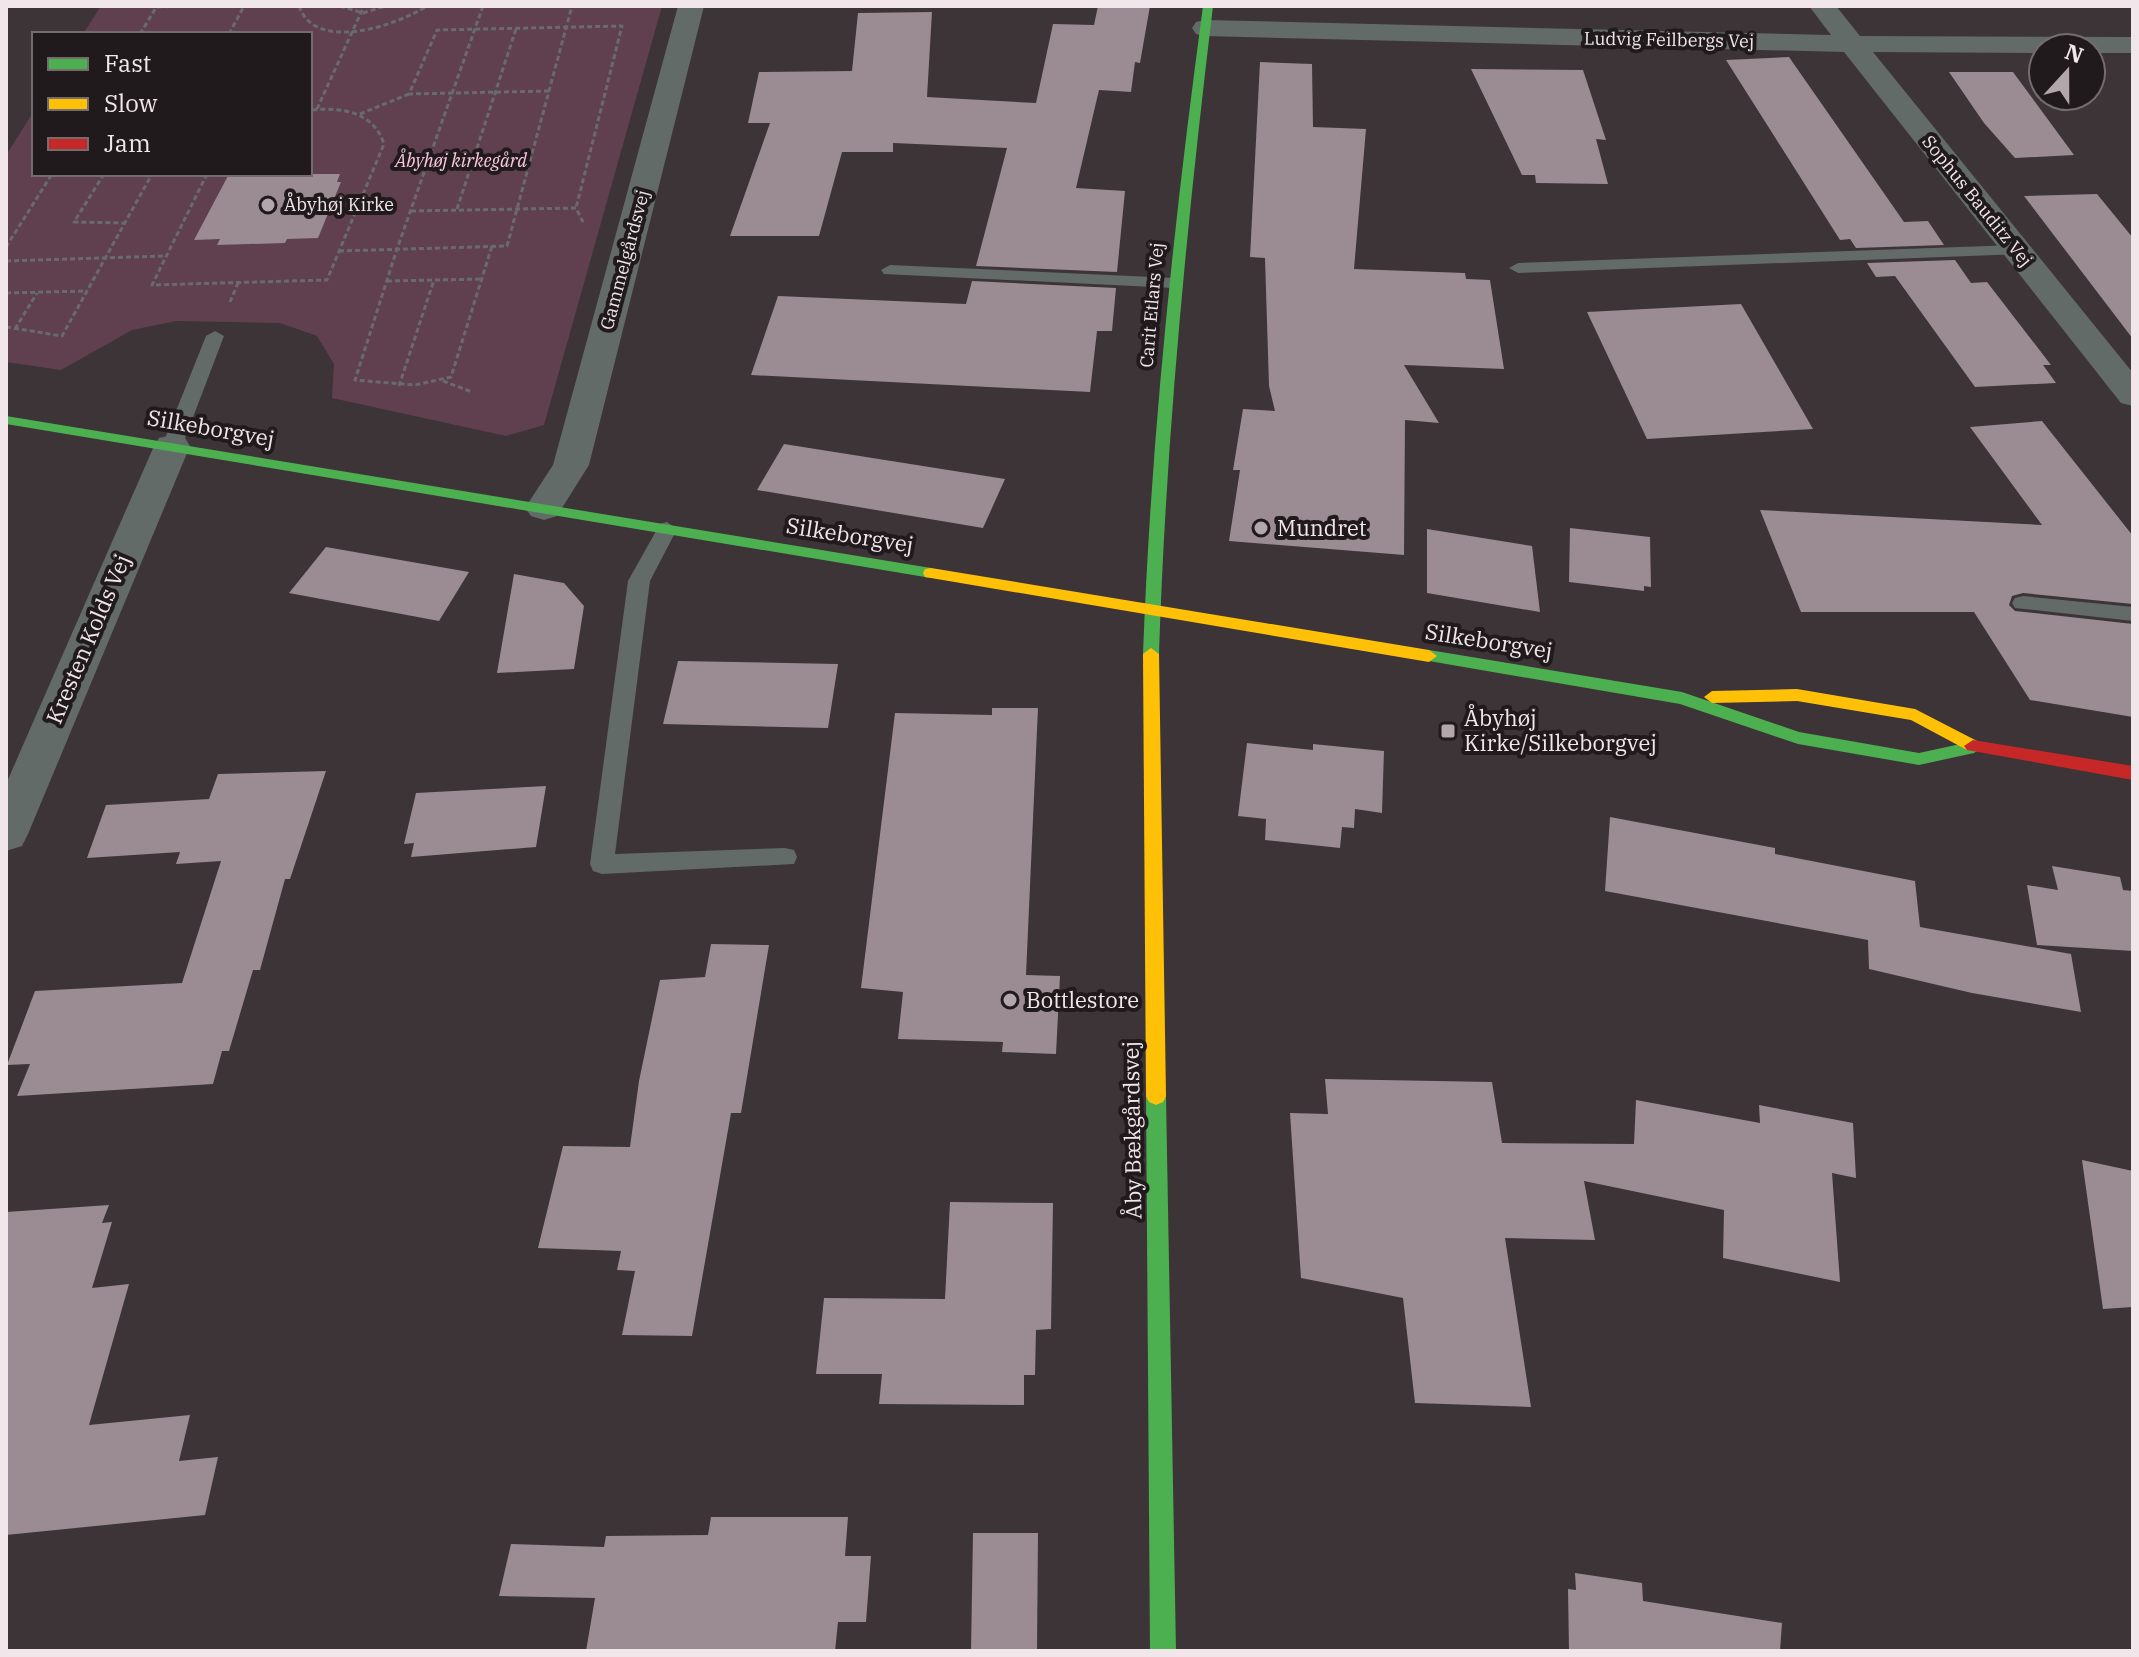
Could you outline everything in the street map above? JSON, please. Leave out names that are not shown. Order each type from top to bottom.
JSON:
[{"type":"street","name":"Gammelgårdsvej","points":[[544,508],[571,465],[691,6]]},
{"type":"street","name":"Sophus Bauditz Vej","points":[[1822,6],[2133,396]]},
{"type":"street","name":"Ludvig Feilbergs Vej","points":[[1207,17],[1851,44],[2133,45]]},
{"type":"street","name":"Carit Etlars Vej","points":[[1151,609],[1174,283],[1207,17]]},
{"type":"street","name":"Silkeborgvej","points":[[8,418],[1682,698],[1798,738],[1919,759],[1974,747]]},
{"type":"street","name":"Kresten Kolds Vej","points":[[6,834],[172,446]]},
{"type":"street","name":"Åby Bækgårdsvej","points":[[1151,609],[1163,1651]]},
{"type":"street","name":"Silkeborgvej","points":[[1682,698],[1797,695],[1915,715],[1974,747],[2133,773]]},
{"type":"lane","points":[[1518,268],[2016,250]]},
{"type":"lane","points":[[890,270],[1174,283]]},
{"type":"lane","points":[[172,446],[215,336]]},
{"type":"lane","points":[[667,529],[639,581],[602,864],[785,857]]},
{"type":"lane","points":[[2023,603],[2133,614]]},
{"type":"path","points":[[141,32],[157,6],[186,6]]},
{"type":"path","points":[[230,32],[244,6]]},
{"type":"path","points":[[299,6],[300,15],[306,22],[334,31],[352,32],[391,26],[407,20],[427,6]]},
{"type":"path","points":[[340,6],[350,12],[361,13],[386,6]]},
{"type":"path","points":[[317,109],[364,6]]},
{"type":"path","points":[[483,6],[397,249],[355,380],[399,386],[442,381],[451,377],[492,246]]},
{"type":"path","points":[[339,251],[507,246],[572,6]]},
{"type":"path","points":[[409,94],[437,30],[622,26],[576,208],[586,227]]},
{"type":"path","points":[[457,209],[516,29]]},
{"type":"path","points":[[359,115],[409,94],[549,91]]},
{"type":"path","points":[[206,176],[152,285],[327,280],[384,144],[381,129],[359,115],[312,110]]},
{"type":"path","points":[[6,247],[51,176]]},
{"type":"path","points":[[103,176],[74,222],[125,223]]},
{"type":"path","points":[[6,327],[62,336],[151,176]]},
{"type":"path","points":[[411,211],[576,208]]},
{"type":"path","points":[[7,262],[167,256]]},
{"type":"path","points":[[387,281],[482,279]]},
{"type":"path","points":[[399,386],[434,280]]},
{"type":"path","points":[[6,293],[87,291]]},
{"type":"path","points":[[15,329],[38,292]]},
{"type":"path","points":[[442,381],[472,392]]},
{"type":"green space","name":"Åbyhøj kirkegård","points":[[101,6],[662,6],[544,425],[506,436],[332,398],[334,364],[317,336],[280,323],[176,321],[132,330],[61,370],[6,362],[6,155],[32,114],[32,176],[312,176],[312,32],[84,32]]},
{"type":"building","points":[[1098,6],[1150,6],[1140,63],[1135,62],[1131,92],[1099,90],[1076,188],[1125,191],[1117,272],[976,266],[1007,148],[893,143],[893,152],[842,152],[819,236],[730,236],[770,123],[748,123],[759,72],[852,71],[858,13],[932,12],[927,97],[1036,103],[1053,24],[1094,25]]},
{"type":"building","points":[[1789,57],[1904,222],[1928,221],[1944,245],[1856,248],[1850,239],[1840,240],[1726,60]]},
{"type":"building","points":[[1260,62],[1312,64],[1313,127],[1366,129],[1354,269],[1465,273],[1466,279],[1490,280],[1504,369],[1404,365],[1439,423],[1405,420],[1404,555],[1229,541],[1240,470],[1233,470],[1243,409],[1275,411],[1269,386],[1265,258],[1250,257]]},
{"type":"building","points":[[1471,69],[1583,70],[1606,140],[1596,139],[1608,184],[1536,183],[1535,175],[1522,175]]},
{"type":"building","points":[[1949,72],[2013,72],[2027,91],[2027,112],[2042,112],[2074,155],[2015,158],[1984,123]]},
{"type":"building","name":"Åbyhøj Kirke","points":[[340,174],[337,182],[341,182],[318,238],[287,239],[285,243],[217,245],[220,239],[194,240],[228,176]]},
{"type":"building","points":[[2097,194],[2133,238],[2133,339],[2024,196]]},
{"type":"building","points":[[1955,260],[1971,283],[1987,282],[2051,365],[2043,365],[2056,383],[1975,387],[1895,276],[1876,277],[1867,263]]},
{"type":"building","points":[[972,281],[1116,288],[1112,331],[1097,331],[1090,392],[751,375],[778,296],[966,304]]},
{"type":"building","points":[[1741,304],[1813,429],[1647,439],[1587,312]]},
{"type":"building","points":[[2042,421],[2133,536],[2133,604],[2023,593],[2012,596],[2009,605],[2015,611],[2133,624],[2133,717],[2030,700],[1974,612],[1801,612],[1760,510],[2042,525],[1970,427]]},
{"type":"building","points":[[784,444],[1005,479],[983,528],[757,490]]},
{"type":"building","points":[[1570,528],[1650,537],[1651,587],[1644,586],[1644,591],[1569,582]]},
{"type":"building","points":[[1427,529],[1532,546],[1540,612],[1427,593]]},
{"type":"building","points":[[326,547],[469,572],[439,621],[289,593]]},
{"type":"building","points":[[514,574],[564,583],[584,606],[574,669],[497,673]]},
{"type":"building","points":[[678,661],[838,664],[828,728],[663,724]]},
{"type":"building","points":[[992,708],[1038,708],[1026,975],[1060,976],[1056,1054],[1002,1052],[1003,1042],[898,1039],[903,992],[861,988],[895,713],[992,715]]},
{"type":"building","points":[[1247,743],[1313,750],[1313,744],[1384,751],[1382,813],[1355,809],[1354,828],[1342,827],[1340,848],[1265,840],[1266,819],[1238,816]]},
{"type":"building","points":[[326,771],[290,879],[285,879],[260,970],[253,970],[229,1051],[222,1051],[213,1084],[17,1096],[30,1064],[7,1065],[35,991],[182,983],[221,861],[176,864],[180,852],[87,858],[106,805],[209,799],[218,774]]},
{"type":"building","points":[[546,786],[536,847],[411,857],[414,843],[404,844],[416,793]]},
{"type":"building","points":[[1610,817],[1775,848],[1775,854],[1915,881],[1920,927],[2071,954],[2081,1012],[1972,993],[1869,969],[1868,940],[1605,891]]},
{"type":"building","points":[[2052,866],[2120,877],[2123,890],[2133,891],[2133,951],[2037,945],[2027,885],[2058,890]]},
{"type":"building","points":[[711,944],[769,945],[741,1113],[731,1113],[692,1336],[622,1335],[635,1271],[617,1270],[621,1251],[538,1248],[563,1146],[630,1147],[639,1081],[660,980],[705,977]]},
{"type":"building","points":[[1325,1079],[1492,1082],[1502,1143],[1634,1144],[1636,1100],[1760,1123],[1759,1105],[1853,1123],[1856,1178],[1832,1173],[1840,1282],[1723,1258],[1724,1210],[1584,1181],[1595,1240],[1505,1238],[1531,1407],[1415,1403],[1403,1298],[1301,1278],[1290,1113],[1328,1114]]},
{"type":"building","points":[[2082,1160],[2133,1171],[2133,1307],[2103,1309]]},
{"type":"building","points":[[950,1202],[1053,1203],[1051,1329],[1036,1330],[1035,1375],[1024,1375],[1024,1405],[879,1404],[882,1374],[816,1374],[824,1298],[945,1299]]},
{"type":"building","points":[[109,1205],[102,1223],[112,1222],[92,1288],[129,1284],[89,1425],[190,1415],[179,1461],[218,1457],[205,1515],[6,1535],[6,1212]]},
{"type":"building","points":[[711,1517],[848,1517],[845,1556],[871,1556],[866,1622],[838,1622],[835,1651],[586,1651],[595,1598],[499,1596],[511,1544],[604,1547],[606,1536],[708,1535]]},
{"type":"building","points":[[973,1533],[1038,1533],[1037,1651],[971,1651]]},
{"type":"building","points":[[1575,1573],[1642,1583],[1643,1601],[1782,1623],[1780,1651],[1569,1651],[1568,1589],[1576,1590]]},
{"type":"traffic: fast","points":[[1151,654],[1158,491],[1171,329],[1208,6]]},
{"type":"traffic: fast","points":[[6,420],[931,573]]},
{"type":"traffic: fast","points":[[1429,656],[1682,698],[1798,738],[1919,759],[1974,747]]},
{"type":"traffic: fast","points":[[1156,1096],[1163,1651]]},
{"type":"traffic: slow","points":[[931,573],[1429,656]]},
{"type":"traffic: slow","points":[[1151,654],[1156,1096]]},
{"type":"traffic: slow","points":[[1712,697],[1797,695],[1915,715],[1973,746]]},
{"type":"traffic: jam","points":[[1973,746],[2133,773]]},
{"type":"place","name":"Åbyhøj Kirke","points":[[268,205]]},
{"type":"place","name":"Mundret","points":[[1261,528]]},
{"type":"place","name":"Åbyhøj Kirke/Silkeborgvej","points":[[1448,731]]},
{"type":"place","name":"Bottlestore","points":[[1010,1000]]}]
